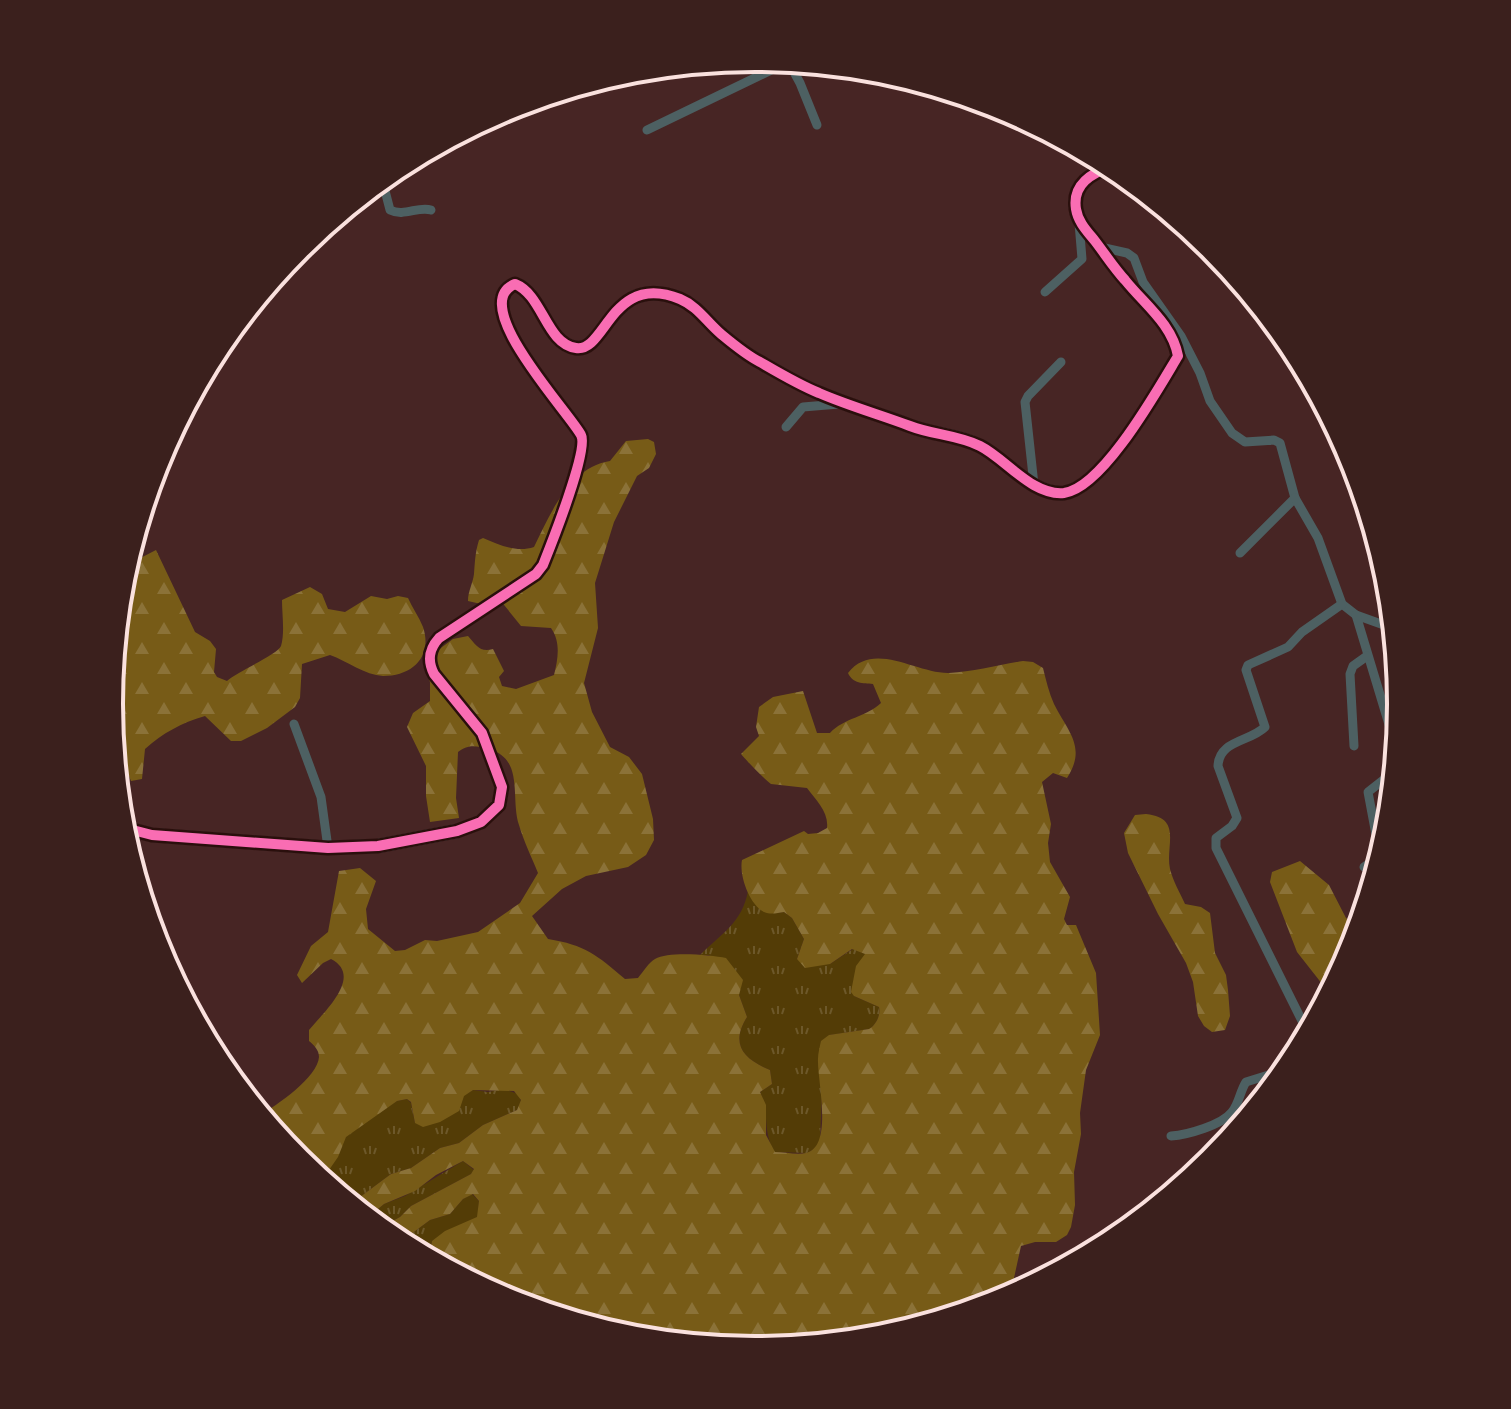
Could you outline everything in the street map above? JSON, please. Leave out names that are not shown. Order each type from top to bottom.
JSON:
[{"type":"street","points":[[647,130],[767,72]]},
{"type":"street","points":[[794,73],[817,125]]},
{"type":"street","points":[[1045,292],[1082,259],[1075,198],[1088,176],[1097,172]]},
{"type":"street","points":[[385,192],[390,210],[396,213],[431,210]]},
{"type":"street","points":[[136,831],[152,835],[328,848],[378,846],[457,831],[481,822],[499,805],[502,787],[482,733],[434,674],[429,654],[439,638],[536,574],[543,565],[583,446],[581,435],[528,365],[513,337],[502,298],[510,286],[520,286],[530,294],[559,338],[573,348],[582,348],[595,341],[612,314],[628,301],[643,294],[656,293],[678,298],[693,305],[720,333],[757,361],[819,393],[912,427],[981,447],[1034,485],[1054,493],[1065,493],[1078,489],[1088,481],[1126,438],[1178,356],[1176,344],[1164,323],[1125,281],[1079,219]]},
{"type":"street","points":[[1100,247],[1127,253],[1134,258],[1143,282],[1181,336],[1210,401],[1232,433],[1245,442],[1274,440],[1280,443],[1295,498],[1318,538],[1342,604],[1356,615],[1383,625]]},
{"type":"street","points":[[1034,485],[1025,402],[1061,362]]},
{"type":"street","points":[[786,427],[803,407],[851,404]]},
{"type":"street","points":[[1240,553],[1295,498]]},
{"type":"street","points":[[1302,1022],[1216,848],[1216,838],[1237,818],[1218,766],[1218,757],[1222,750],[1265,727],[1246,670],[1248,665],[1288,647],[1302,632],[1342,604]]},
{"type":"street","points":[[1356,615],[1388,721]]},
{"type":"street","points":[[1354,746],[1350,674],[1353,666],[1367,656]]},
{"type":"street","points":[[294,724],[321,797],[328,829],[328,848]]},
{"type":"street","points":[[1375,831],[1368,792],[1384,780]]},
{"type":"street","points":[[1171,1136],[1191,1133],[1227,1117],[1235,1109],[1246,1082],[1267,1075]]},
{"type":"green space","points":[[648,439],[654,442],[656,454],[649,468],[637,476],[614,522],[595,583],[598,628],[584,683],[592,712],[610,747],[629,757],[642,774],[653,819],[654,840],[646,855],[628,867],[586,876],[562,889],[532,916],[548,939],[590,952],[625,979],[638,978],[655,959],[670,955],[726,958],[743,980],[739,995],[747,1017],[740,1035],[742,1050],[753,1061],[770,1070],[772,1084],[760,1092],[766,1105],[766,1135],[775,1152],[806,1153],[815,1148],[822,1126],[818,1059],[821,1041],[829,1035],[869,1029],[877,1020],[879,1007],[851,992],[856,966],[865,954],[852,949],[830,964],[805,968],[797,959],[804,939],[792,918],[784,912],[764,912],[746,889],[742,860],[804,831],[808,834],[818,833],[827,828],[824,811],[807,788],[771,784],[741,754],[759,736],[756,727],[759,707],[773,697],[803,691],[817,733],[830,733],[881,703],[873,684],[855,681],[848,673],[870,659],[896,661],[949,673],[1023,661],[1043,668],[1052,700],[1070,732],[1075,748],[1073,767],[1067,778],[1053,773],[1042,782],[1051,824],[1048,843],[1050,862],[1070,897],[1064,919],[1067,925],[1076,925],[1096,973],[1100,1035],[1086,1070],[1071,1227],[1067,1235],[1056,1242],[1021,1246],[1013,1282],[998,1289],[919,1315],[838,1332],[797,1336],[714,1336],[632,1325],[513,1289],[431,1247],[432,1241],[445,1231],[477,1217],[479,1201],[473,1194],[463,1199],[450,1214],[430,1220],[411,1234],[392,1221],[411,1206],[471,1174],[474,1169],[463,1161],[376,1210],[359,1197],[391,1174],[411,1168],[440,1148],[459,1143],[483,1125],[517,1110],[521,1100],[514,1091],[473,1090],[464,1096],[459,1111],[423,1127],[415,1123],[411,1102],[407,1099],[397,1101],[346,1137],[338,1157],[328,1170],[269,1109],[295,1090],[317,1065],[319,1054],[309,1041],[309,1030],[331,1004],[342,984],[344,975],[340,966],[331,959],[302,983],[297,975],[311,946],[328,932],[339,871],[360,868],[376,881],[366,909],[368,929],[395,951],[405,950],[425,940],[437,941],[478,932],[520,903],[538,873],[519,825],[514,780],[507,761],[488,749],[466,748],[458,752],[456,798],[459,818],[430,822],[426,766],[407,727],[413,713],[430,701],[430,682],[423,661],[453,639],[468,636],[481,649],[493,649],[504,671],[499,677],[502,686],[516,689],[554,675],[557,645],[551,628],[521,626],[496,595],[481,604],[468,601],[479,540],[483,538],[515,549],[534,547],[555,507],[573,482],[596,465],[610,461],[626,441]]},
{"type":"green space","points":[[156,550],[195,632],[210,641],[216,649],[214,672],[217,677],[227,681],[281,646],[282,600],[310,587],[322,594],[328,609],[345,612],[371,596],[408,598],[423,627],[425,647],[418,663],[403,673],[393,675],[376,675],[330,655],[302,664],[300,698],[295,707],[267,728],[241,741],[231,741],[205,716],[188,722],[145,749],[142,779],[131,781],[124,746],[124,663],[128,622],[141,558]]},
{"type":"green space","points":[[1146,814],[1165,821],[1169,827],[1170,869],[1185,904],[1201,907],[1210,913],[1215,953],[1226,975],[1228,990],[1230,1016],[1225,1030],[1212,1032],[1198,1016],[1193,982],[1186,963],[1128,853],[1124,833],[1135,815]]},
{"type":"green space","points":[[1300,861],[1329,885],[1350,921],[1323,985],[1297,952],[1270,882],[1272,872]]},
{"type":"green space","points":[[748,891],[762,909],[770,913],[784,912],[792,918],[804,939],[797,959],[830,964],[853,949],[866,954],[854,996],[879,1007],[877,1020],[869,1029],[830,1035],[818,1060],[822,1091],[820,1140],[816,1148],[807,1153],[774,1152],[760,1092],[772,1084],[770,1070],[746,1056],[742,1050],[740,1035],[747,1017],[739,995],[709,955],[700,955],[736,920]]},
{"type":"green space","points":[[504,1089],[518,1094],[521,1101],[517,1110],[483,1125],[459,1143],[440,1148],[411,1168],[391,1174],[360,1197],[327,1170],[349,1134],[397,1101],[407,1099],[411,1103],[415,1123],[473,1090],[488,1092]]},
{"type":"green space","points":[[463,1161],[474,1170],[411,1206],[392,1221],[376,1210]]},
{"type":"green space","points":[[472,1194],[479,1201],[478,1217],[432,1241],[431,1247],[411,1234],[430,1220],[450,1214]]},
{"type":"cycle path","points":[[136,831],[152,835],[328,848],[378,846],[457,831],[481,822],[499,805],[502,787],[482,733],[434,674],[430,659],[439,638],[536,574],[543,565],[580,458],[581,435],[511,335],[503,313],[503,295],[515,284],[532,298],[558,338],[576,348],[586,346],[595,339],[613,315],[639,296],[657,293],[680,299],[697,310],[745,353],[804,386],[919,429],[972,442],[1041,489],[1064,493],[1079,487],[1112,456],[1128,435],[1178,356],[1164,324],[1117,271],[1077,214],[1076,200],[1080,186],[1096,172]]}]
